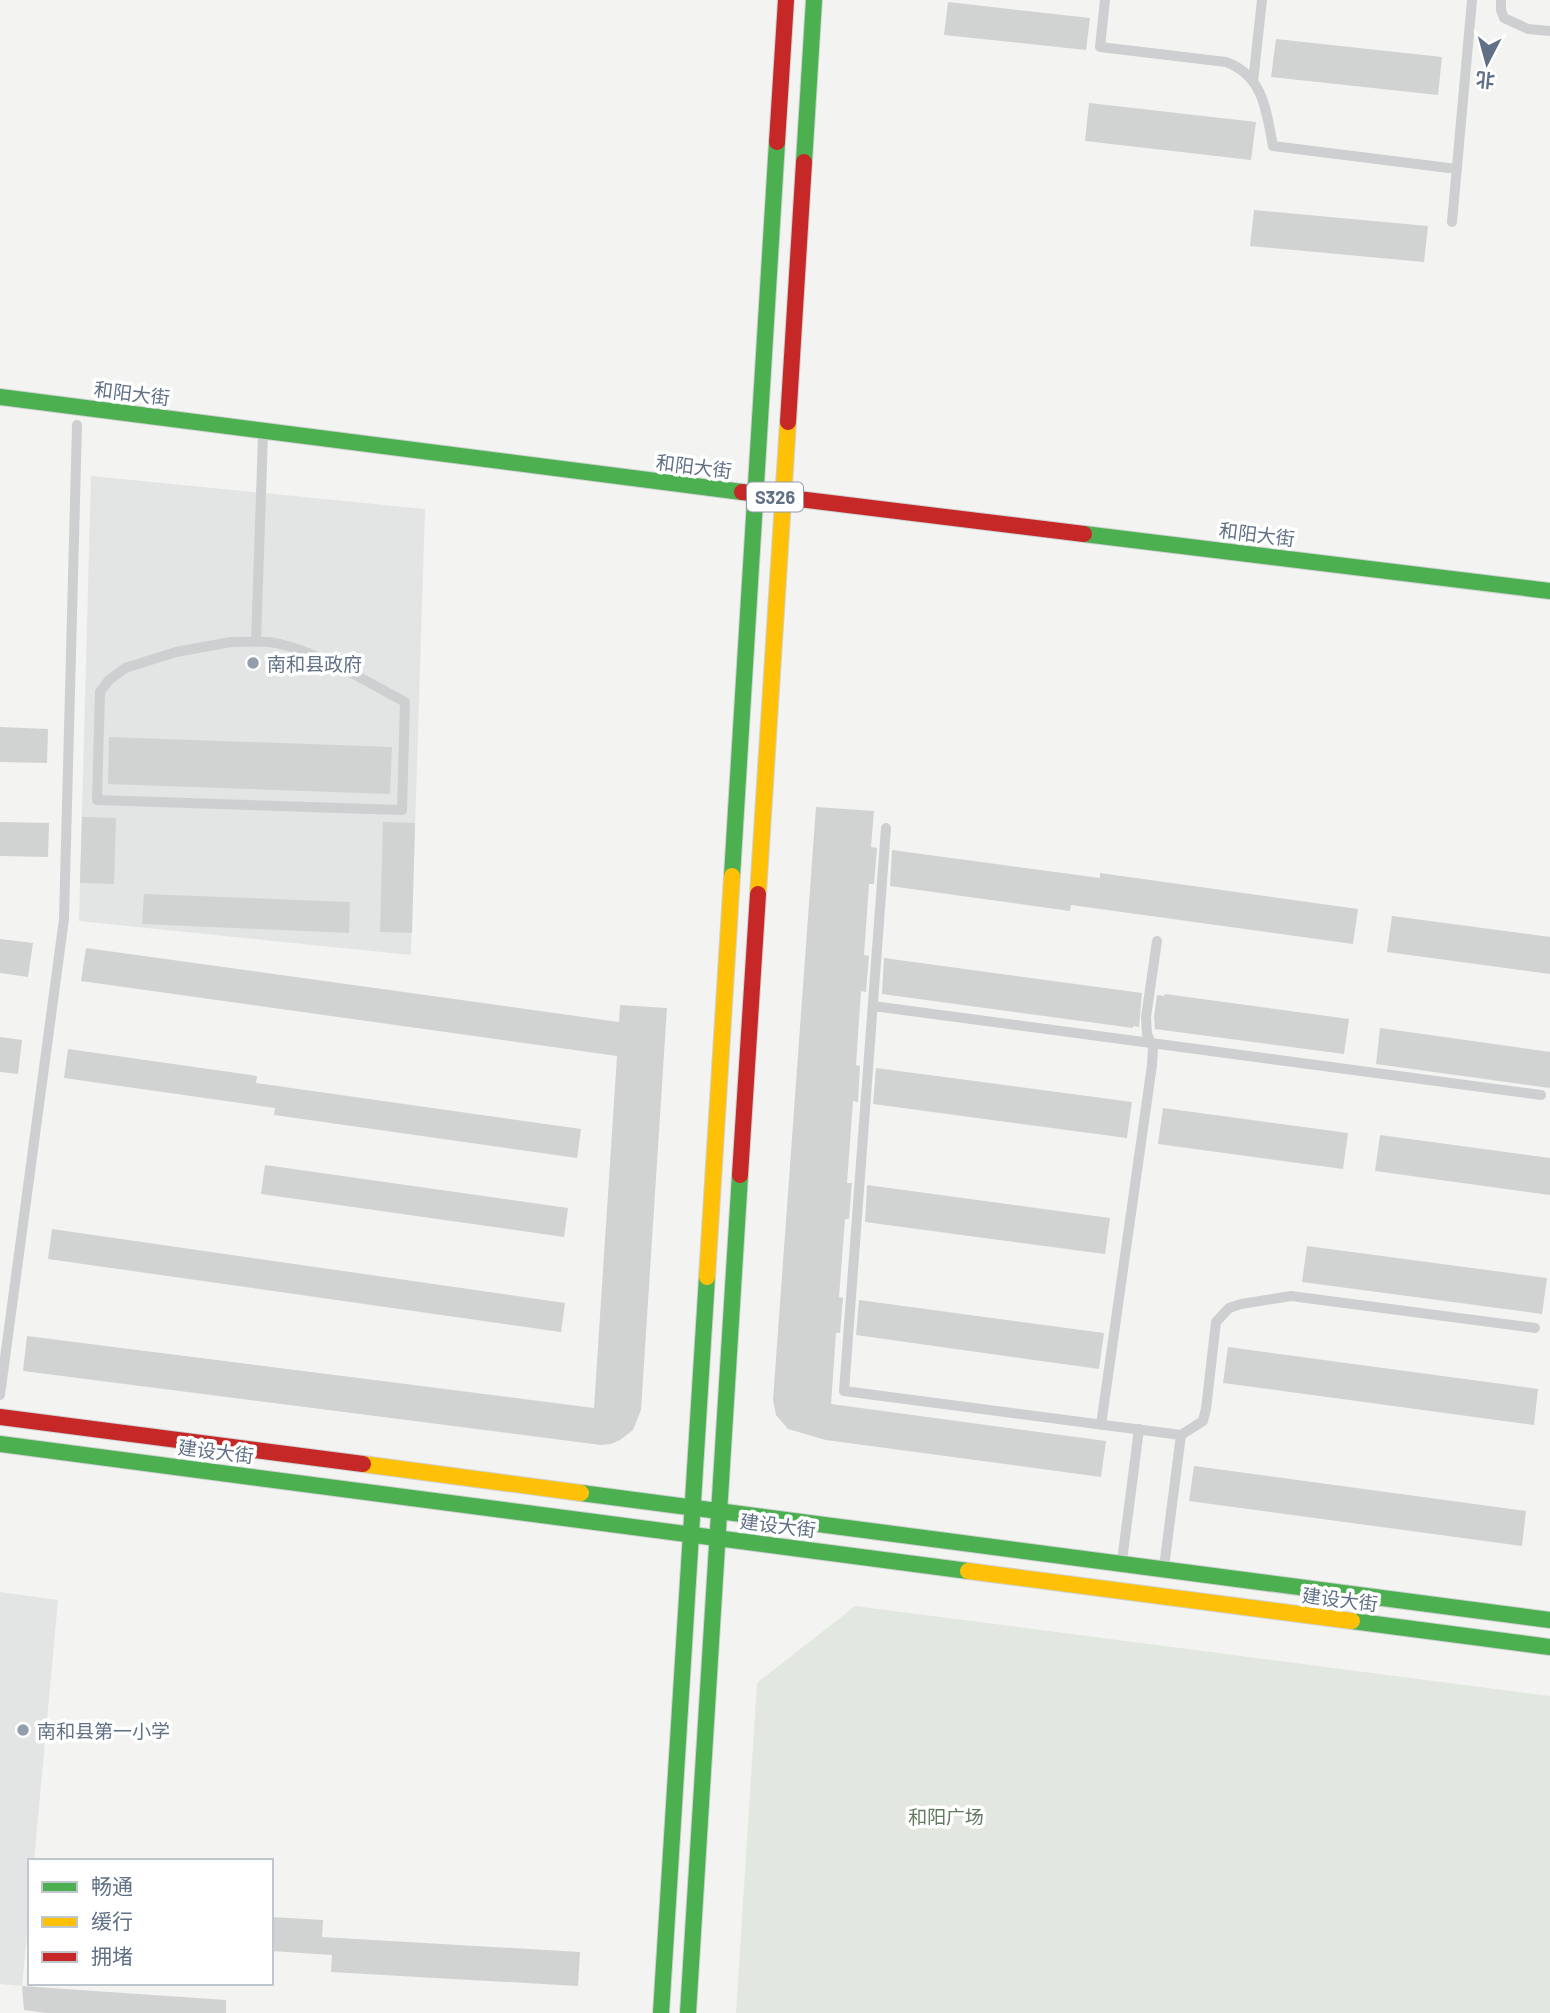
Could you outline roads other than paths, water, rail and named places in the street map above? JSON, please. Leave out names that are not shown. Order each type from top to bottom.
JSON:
[{"type":"main road","points":[[661,2013],[691,1535],[748,511],[755,494],[786,0]]},
{"type":"main road","points":[[688,2013],[789,516],[783,498],[814,0]]},
{"type":"main road","name":"和阳大街","points":[[0,397],[783,498],[1550,591]]},
{"type":"main road","name":"S326","points":[[748,511],[789,516]]},
{"type":"main road","name":"建设大街","points":[[0,1418],[1550,1620]]},
{"type":"main road","name":"建设大街","points":[[0,1444],[1550,1647]]},
{"type":"lane","points":[[1105,0],[1100,47],[1226,62],[1238,67],[1250,76],[1264,103],[1273,146],[1457,169]]},
{"type":"lane","points":[[1253,82],[1262,0]]},
{"type":"lane","points":[[1452,222],[1472,0]]},
{"type":"lane","points":[[1501,0],[1504,18],[1528,29],[1550,31]]},
{"type":"lane","points":[[0,1395],[64,919],[77,425]]},
{"type":"lane","points":[[256,642],[263,432]]},
{"type":"lane","points":[[231,642],[256,642],[280,644],[315,656],[405,702],[402,810],[97,800],[100,692],[109,680],[125,668],[176,652],[231,642]]},
{"type":"lane","points":[[886,828],[844,1391],[1181,1435],[1203,1420],[1216,1322],[1229,1308],[1241,1304],[1291,1296],[1535,1328]]},
{"type":"lane","points":[[1101,1424],[1152,1065],[1153,1048],[1147,1034],[1146,1017],[1157,941]]},
{"type":"lane","points":[[873,1006],[1541,1095]]},
{"type":"lane","points":[[1122,1564],[1139,1429]]},
{"type":"lane","points":[[1164,1570],[1181,1435]]},
{"type":"place","name":"南和县政府","points":[[253,663]]},
{"type":"place","name":"南和县第一小学","points":[[23,1730]]},
{"type":"park label","name":"和阳广场","points":[[946,1816]]}]
